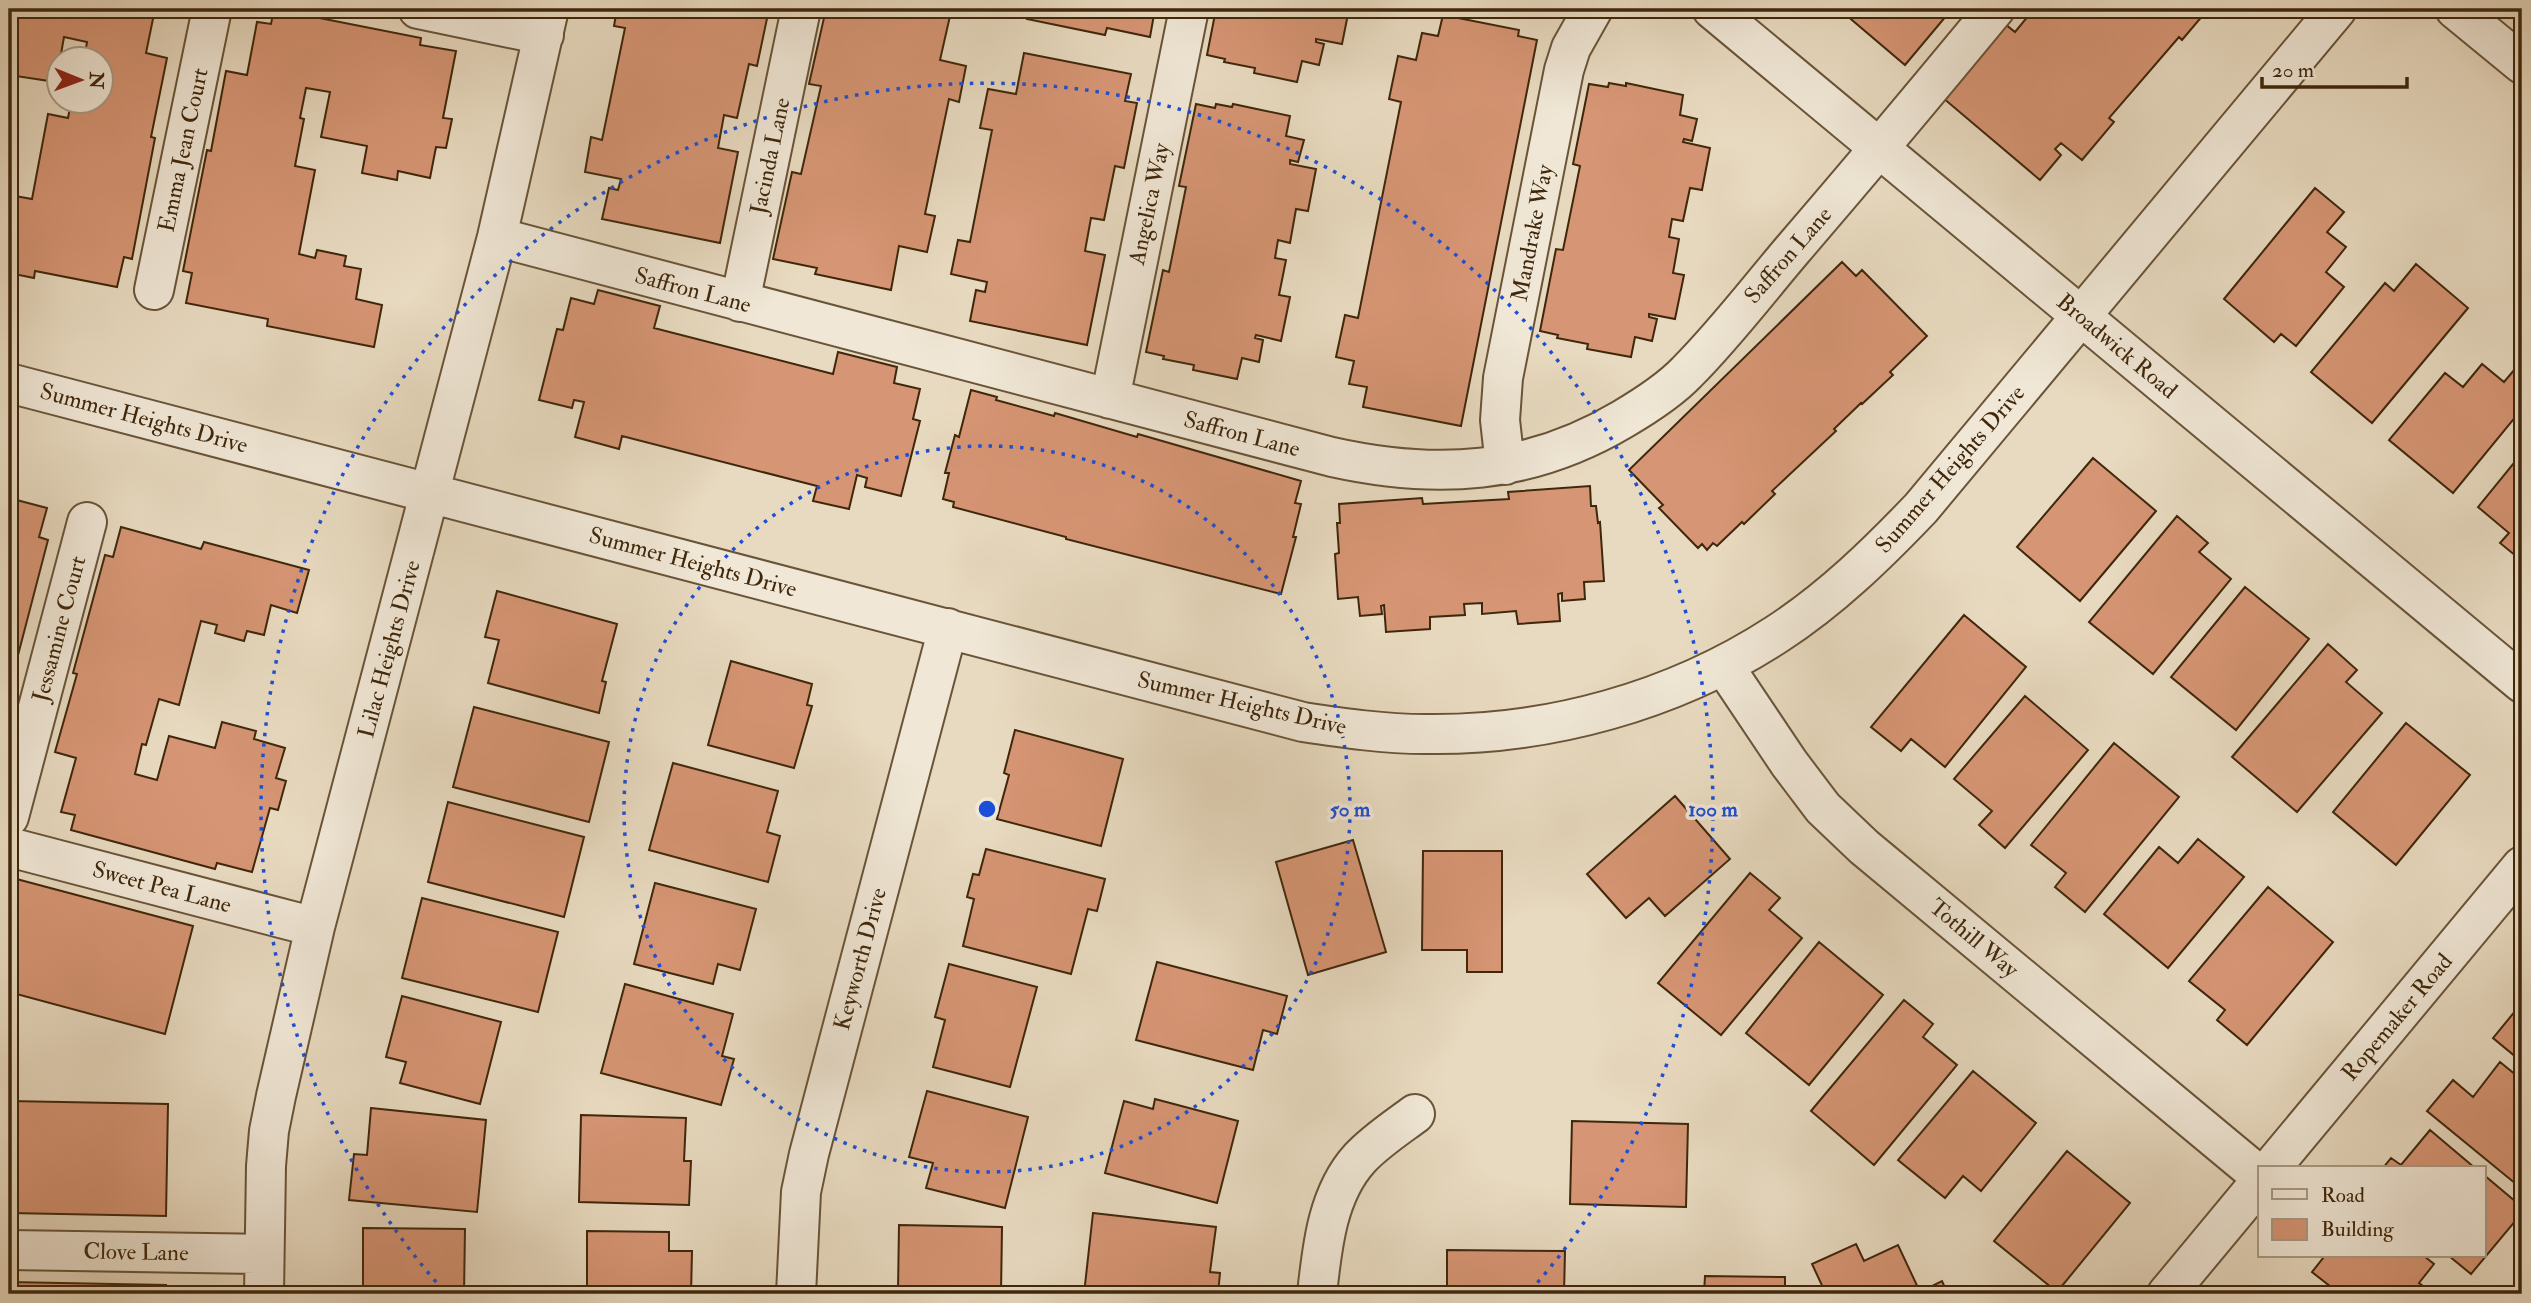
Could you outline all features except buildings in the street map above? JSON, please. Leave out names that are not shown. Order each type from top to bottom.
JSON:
[{"type":"street","name":"Emma Jean Court","points":[[154,290],[212,9]]},
{"type":"street","points":[[418,9],[547,22]]},
{"type":"street","name":"Jacinda Lane","points":[[740,302],[801,9]]},
{"type":"street","name":"Angelica Way","points":[[1110,399],[1189,9]]},
{"type":"street","name":"Mandrake Way","points":[[1505,465],[1500,420],[1503,379],[1564,70],[1571,48],[1593,9]]},
{"type":"street","name":"Broadwick Road","points":[[1712,9],[2522,683]]},
{"type":"street","name":"Saffron Lane","points":[[497,237],[1374,467],[1440,471],[1505,465],[1555,452],[1602,432],[1646,406],[1686,374],[1880,149],[1994,9]]},
{"type":"street","name":"Summer Heights Drive","points":[[9,383],[1303,722],[1364,731],[1425,734],[1488,732],[1548,724],[1585,716],[1667,691],[1724,666],[1789,626],[1829,596],[1877,554],[1921,508],[2337,9]]},
{"type":"street","points":[[2455,9],[2522,64]]},
{"type":"street","name":"Lilac Heights Drive","points":[[264,1294],[269,1131],[315,927],[497,237],[547,22]]},
{"type":"street","name":"Jessamine Court","points":[[9,817],[88,522]]},
{"type":"street","name":"Keyworth Drive","points":[[796,1294],[801,1192],[808,1154],[947,628]]},
{"type":"street","name":"Tothill Way","points":[[1724,666],[1788,763],[1823,808],[1864,847],[2258,1174]]},
{"type":"street","name":"Sweet Pea Lane","points":[[9,847],[315,927]]},
{"type":"street","name":"Ropemaker Road","points":[[2273,1166],[2522,866]]},
{"type":"street","points":[[1317,1294],[1323,1242],[1335,1200],[1345,1178],[1371,1147],[1415,1114]]},
{"type":"street","points":[[2166,1294],[2258,1184]]},
{"type":"street","name":"Clove Lane","points":[[9,1250],[264,1254]]}]
